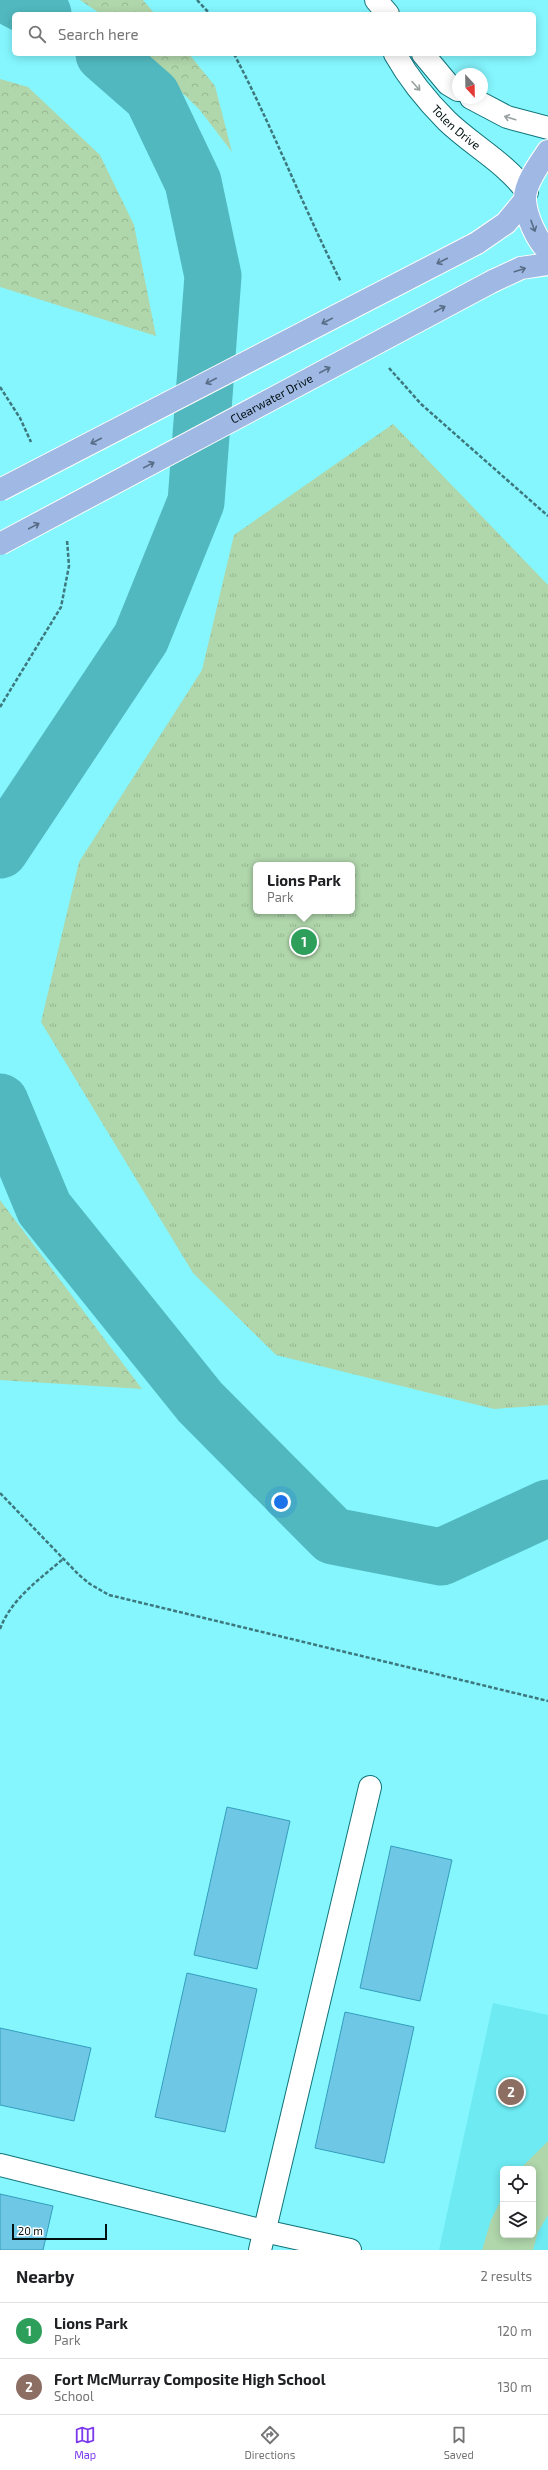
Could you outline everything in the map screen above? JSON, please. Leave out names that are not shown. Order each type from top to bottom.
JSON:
[{"type":"main road","points":[[0,490],[476,243],[506,223],[526,196],[548,152]]},
{"type":"main road","points":[[526,196],[533,228],[548,251]]},
{"type":"main road","name":"Clearwater Drive","points":[[0,544],[493,281],[520,268],[548,264]]},
{"type":"street","points":[[362,0],[370,12]]},
{"type":"street","points":[[376,0],[386,12]]},
{"type":"street","name":"Tolen Drive","points":[[396,56],[408,78],[448,121],[516,177],[526,196]]},
{"type":"street","points":[[425,56],[448,84],[452,86]]},
{"type":"street","points":[[482,104],[507,117],[548,128]]},
{"type":"street","points":[[262,2241],[370,1787]]},
{"type":"street","points":[[0,2164],[262,2241],[350,2250]]},
{"type":"path","points":[[197,0],[208,12]]},
{"type":"path","points":[[0,1493],[63,1559],[90,1584],[110,1595],[548,1701]]},
{"type":"path","points":[[0,1628],[4,1617],[16,1602],[63,1559]]},
{"type":"shaded area","points":[[493,2003],[548,2015],[548,2250],[439,2250]]},
{"type":"green space","points":[[80,0],[143,0],[153,12],[98,12]]},
{"type":"green space","points":[[144,56],[191,56],[215,86],[232,152],[199,109]]},
{"type":"green space","points":[[0,79],[28,87],[100,155],[134,225],[156,336],[0,287]]},
{"type":"green space","points":[[393,424],[548,585],[548,1405],[494,1409],[276,1355],[193,1273],[41,1022],[79,862],[202,670],[234,535]]},
{"type":"green space","points":[[0,1200],[142,1389],[0,1380]]},
{"type":"green space","points":[[548,2141],[548,2215],[538,2232],[533,2250],[482,2250],[491,2220],[500,2202],[500,2238],[536,2238],[536,2166],[523,2166]]},
{"type":"building","points":[[227,1807],[290,1821],[257,1969],[194,1955]]},
{"type":"building","points":[[391,1846],[452,1860],[420,2001],[360,1988]]},
{"type":"building","points":[[187,1973],[257,1989],[225,2132],[155,2117]]},
{"type":"building","points":[[345,2012],[414,2027],[384,2163],[315,2148]]},
{"type":"building","points":[[0,2028],[91,2048],[74,2121],[0,2105]]},
{"type":"building","points":[[0,2194],[53,2206],[43,2250],[0,2250]]},
{"type":"waterway","points":[[16,0],[39,12]]},
{"type":"waterway","points":[[0,850],[141,638],[196,502],[213,276],[193,182],[152,96],[106,56]]},
{"type":"waterway","points":[[0,1102],[44,1208],[200,1402],[333,1536],[441,1557],[548,1508]]},
{"type":"place","name":"Lions Park","points":[[304,942]]},
{"type":"place","name":"Fort McMurray Composite High School","points":[[511,2092]]}]
